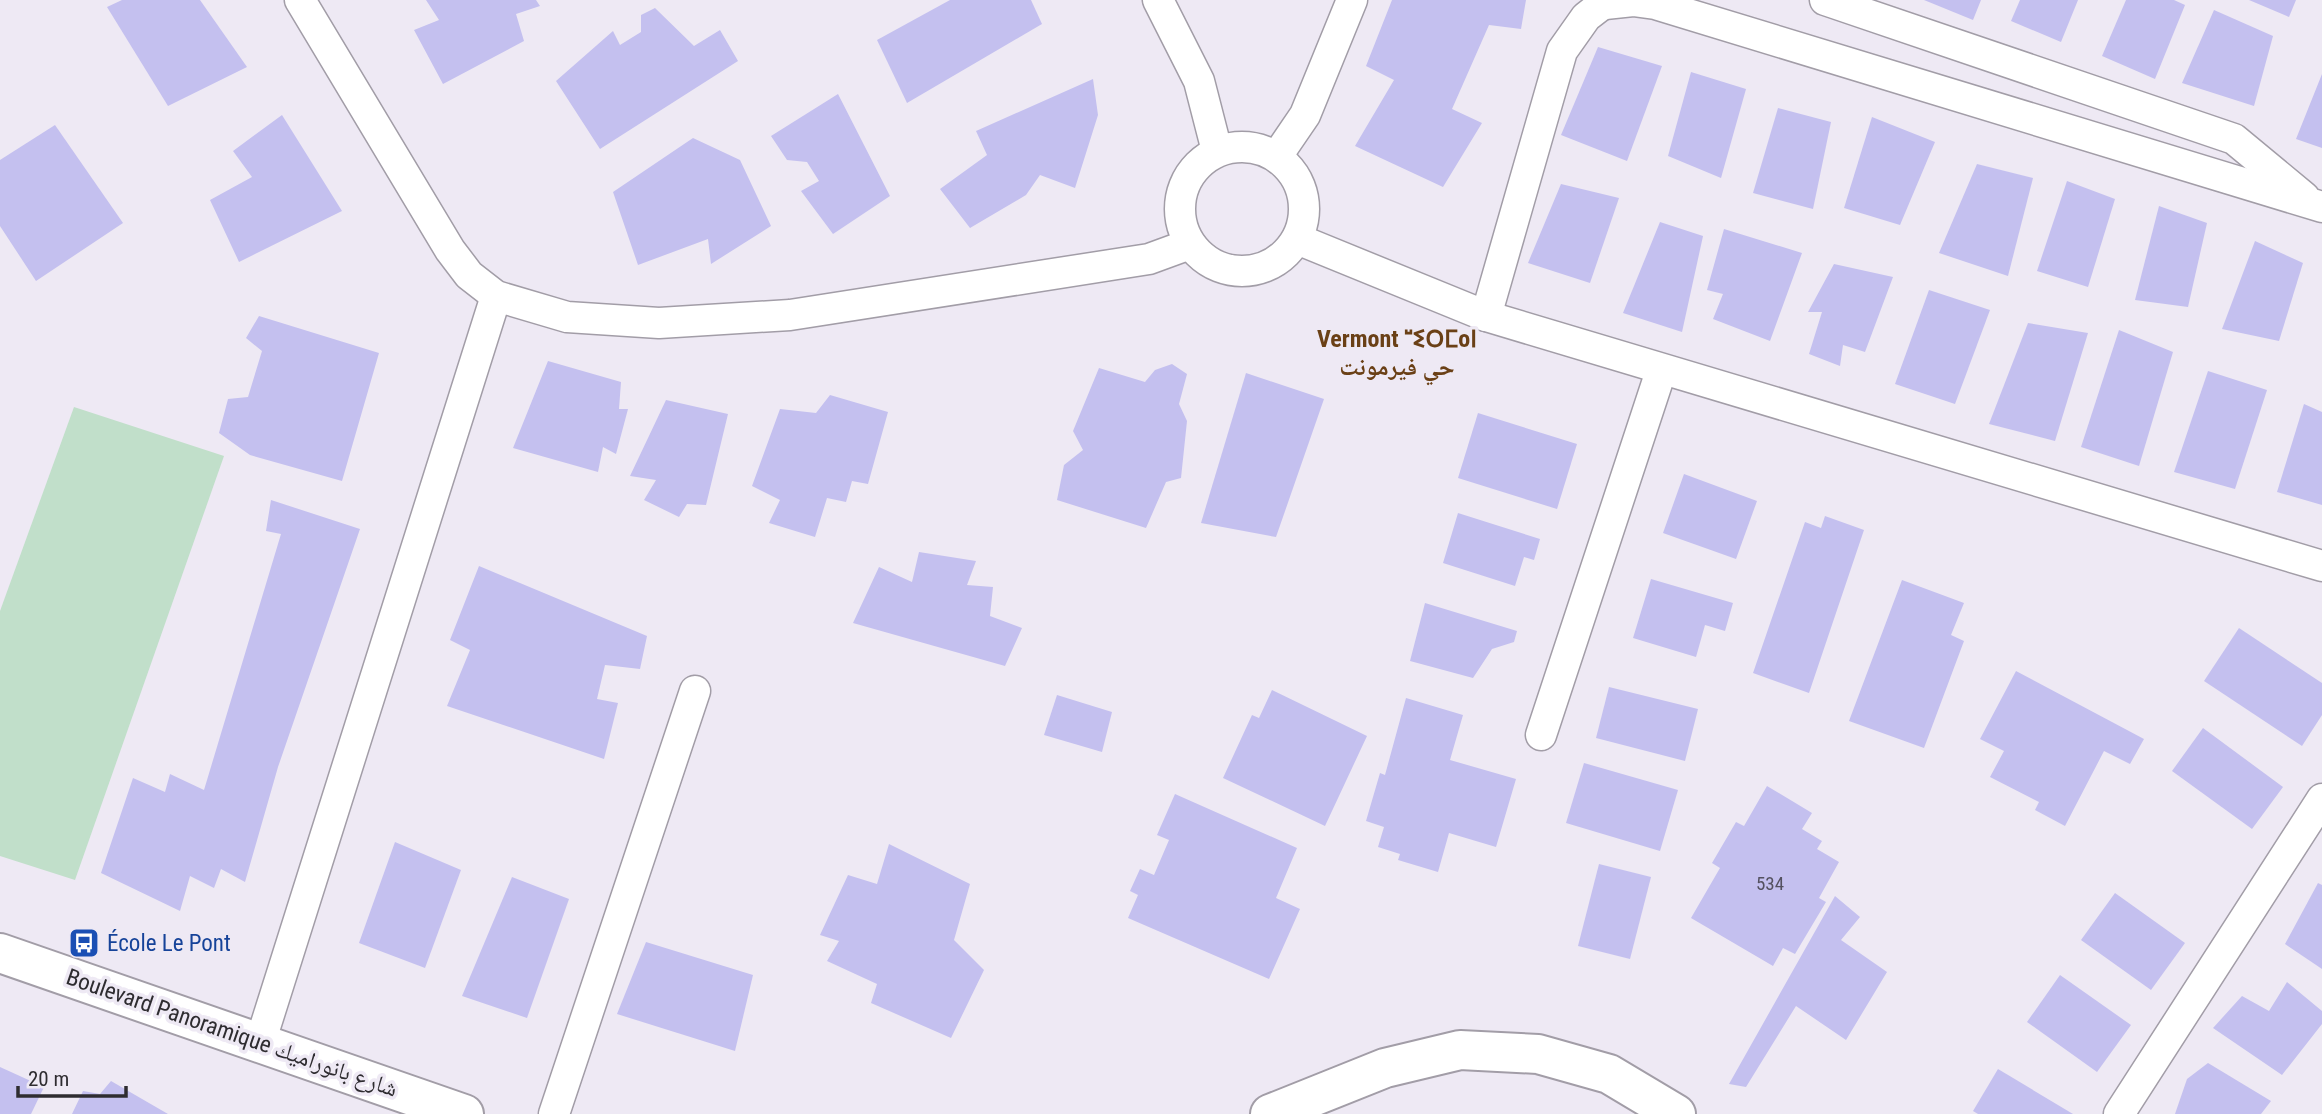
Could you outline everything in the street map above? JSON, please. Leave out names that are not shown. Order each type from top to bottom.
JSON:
[{"type":"main road","name":"Boulevard Panoramique شارع بانوراميك","points":[[0,953],[464,1114]]},
{"type":"main road","points":[[1270,1114],[1385,1068],[1460,1050],[1538,1054],[1609,1074],[1676,1114]]},
{"type":"street","points":[[300,0],[450,250],[469,275],[495,296],[566,317],[659,323],[790,315],[1149,260],[1190,244]]},
{"type":"street","points":[[1158,0],[1199,81],[1217,151]]},
{"type":"street","points":[[1277,156],[1305,115],[1352,0]]},
{"type":"street","points":[[1825,0],[2234,139],[2317,205]]},
{"type":"street","points":[[1486,316],[1562,51],[1586,17],[1606,2],[1633,1],[1655,4],[2317,205]]},
{"type":"street","points":[[1237,146],[1257,148],[1277,156],[1290,169],[1300,185],[1304,203],[1303,222],[1297,239],[1284,256],[1266,266],[1245,272],[1224,268],[1205,259],[1190,244],[1182,228],[1179,209],[1182,191],[1190,174],[1202,161],[1217,151],[1237,146]]},
{"type":"street","points":[[1297,239],[1486,316],[1661,371],[2322,566]]},
{"type":"street","points":[[260,1043],[495,296]]},
{"type":"street","points":[[1541,735],[1661,371]]},
{"type":"street","points":[[554,1114],[695,691]]},
{"type":"street","points":[[2119,1114],[2322,799]]},
{"type":"green space","points":[[74,407],[224,456],[75,880],[0,856],[0,611]]},
{"type":"building","points":[[122,0],[200,0],[247,67],[168,106],[107,7]]},
{"type":"building","points":[[426,0],[536,0],[540,6],[516,14],[524,41],[443,84],[414,30],[439,20]]},
{"type":"building","points":[[950,0],[1031,0],[1042,24],[907,103],[877,40]]},
{"type":"building","points":[[1392,0],[1526,0],[1521,29],[1489,25],[1452,109],[1482,123],[1443,187],[1355,146],[1394,80],[1366,66]]},
{"type":"building","points":[[1924,0],[1981,0],[1973,20]]},
{"type":"building","points":[[2020,0],[2078,0],[2061,42],[2011,21]]},
{"type":"building","points":[[2126,0],[2174,0],[2185,5],[2155,79],[2102,56]]},
{"type":"building","points":[[2249,0],[2296,0],[2289,17]]},
{"type":"building","points":[[655,8],[694,46],[720,30],[738,61],[600,149],[556,81],[613,31],[620,45],[641,32],[641,15]]},
{"type":"building","points":[[2214,10],[2273,36],[2254,106],[2182,83]]},
{"type":"building","points":[[1598,47],[1662,66],[1627,161],[1561,135]]},
{"type":"building","points":[[1691,72],[1746,89],[1721,178],[1668,156]]},
{"type":"building","points":[[2322,74],[2322,148],[2296,139]]},
{"type":"building","points":[[1093,79],[1098,115],[1075,188],[1040,175],[1026,195],[970,228],[940,189],[987,155],[976,131]]},
{"type":"building","points":[[838,94],[890,196],[833,234],[801,191],[819,181],[807,162],[787,160],[771,136]]},
{"type":"building","points":[[1778,108],[1831,122],[1813,209],[1753,193]]},
{"type":"building","points":[[282,115],[342,211],[239,262],[210,200],[252,177],[233,151]]},
{"type":"building","points":[[1872,117],[1935,142],[1900,225],[1844,208]]},
{"type":"building","points":[[55,125],[123,223],[36,281],[0,226],[0,160]]},
{"type":"building","points":[[693,138],[740,160],[771,226],[711,264],[708,239],[638,265],[613,192]]},
{"type":"building","points":[[1977,164],[2033,178],[2008,276],[1939,253]]},
{"type":"building","points":[[2067,181],[2115,199],[2088,287],[2037,271]]},
{"type":"building","points":[[1561,184],[1619,198],[1590,283],[1528,263]]},
{"type":"building","points":[[2159,206],[2207,223],[2188,307],[2135,300]]},
{"type":"building","points":[[1660,222],[1703,236],[1682,332],[1623,313]]},
{"type":"building","points":[[1724,229],[1802,253],[1770,341],[1713,319],[1723,294],[1707,290]]},
{"type":"building","points":[[2255,241],[2303,263],[2279,341],[2222,329]]},
{"type":"building","points":[[1834,264],[1893,277],[1865,352],[1843,345],[1840,366],[1809,354],[1822,312],[1808,312]]},
{"type":"building","points":[[1929,290],[1990,310],[1955,404],[1895,384]]},
{"type":"building","points":[[259,316],[379,353],[342,481],[250,455],[219,433],[228,399],[248,397],[262,351],[246,338]]},
{"type":"building","points":[[2028,323],[2088,333],[2055,441],[1989,424]]},
{"type":"building","points":[[2119,330],[2173,352],[2139,466],[2081,447]]},
{"type":"building","points":[[548,361],[621,382],[619,409],[628,409],[616,454],[603,447],[598,472],[513,448]]},
{"type":"building","points":[[1172,364],[1187,374],[1179,404],[1187,421],[1181,478],[1166,482],[1146,528],[1057,500],[1064,465],[1083,450],[1073,431],[1099,368],[1145,382],[1155,370]]},
{"type":"building","points":[[2208,371],[2267,390],[2235,489],[2174,472]]},
{"type":"building","points":[[1246,373],[1324,399],[1276,537],[1201,523]]},
{"type":"building","points":[[830,395],[888,412],[868,484],[852,481],[846,502],[827,498],[815,537],[769,523],[780,500],[752,486],[780,409],[816,413]]},
{"type":"building","points":[[666,400],[728,414],[706,505],[687,504],[679,517],[644,500],[656,480],[630,476]]},
{"type":"building","points":[[2304,404],[2322,412],[2322,505],[2277,492]]},
{"type":"building","points":[[1478,413],[1577,444],[1557,509],[1458,478]]},
{"type":"building","points":[[1684,474],[1757,501],[1736,559],[1663,533]]},
{"type":"building","points":[[271,500],[360,529],[278,767],[245,882],[221,869],[214,888],[190,876],[180,911],[101,873],[133,778],[165,792],[170,774],[204,790],[281,534],[266,531]]},
{"type":"building","points":[[1458,513],[1540,539],[1534,560],[1524,557],[1515,586],[1443,563]]},
{"type":"building","points":[[1825,516],[1864,530],[1809,693],[1753,673],[1805,522],[1821,528]]},
{"type":"building","points":[[919,552],[976,561],[967,585],[993,587],[990,616],[1022,628],[1005,666],[853,623],[879,567],[912,582]]},
{"type":"building","points":[[479,566],[647,636],[640,669],[605,665],[597,699],[618,703],[604,759],[447,706],[470,650],[450,640]]},
{"type":"building","points":[[1651,579],[1733,603],[1725,631],[1705,625],[1696,657],[1633,638]]},
{"type":"building","points":[[1902,580],[1964,603],[1951,635],[1964,641],[1924,748],[1849,721]]},
{"type":"building","points":[[1425,603],[1517,631],[1514,642],[1492,649],[1473,678],[1410,661]]},
{"type":"building","points":[[2239,628],[2322,683],[2322,715],[2302,746],[2204,681]]},
{"type":"building","points":[[2016,671],[2144,739],[2130,764],[2104,751],[2065,826],[2035,810],[2039,802],[1990,777],[2004,751],[1980,739]]},
{"type":"building","points":[[1609,687],[1698,709],[1685,761],[1596,738]]},
{"type":"building","points":[[1272,690],[1367,736],[1325,826],[1223,778],[1252,715],[1259,718]]},
{"type":"building","points":[[1057,695],[1112,712],[1102,752],[1044,735]]},
{"type":"building","points":[[1406,698],[1463,715],[1450,760],[1516,779],[1496,847],[1449,833],[1438,872],[1398,860],[1400,854],[1378,847],[1384,827],[1366,821],[1380,773],[1385,775]]},
{"type":"building","points":[[2203,728],[2283,787],[2252,829],[2172,771]]},
{"type":"building","points":[[1584,763],[1678,790],[1660,851],[1566,823]]},
{"type":"building","points":[[1767,786],[1812,813],[1802,829],[1822,841],[1817,849],[1839,862],[1819,898],[1826,902],[1795,954],[1783,948],[1773,966],[1691,918],[1720,868],[1712,863],[1736,822],[1744,826]]},
{"type":"building","points":[[1175,794],[1297,848],[1276,898],[1300,909],[1269,979],[1128,918],[1138,895],[1130,891],[1140,869],[1154,875],[1169,840],[1157,835]]},
{"type":"building","points":[[395,842],[461,870],[425,968],[359,943]]},
{"type":"building","points":[[889,844],[970,884],[954,940],[984,970],[951,1038],[871,1003],[877,984],[827,961],[839,941],[820,935],[848,875],[877,884]]},
{"type":"building","points":[[1599,864],[1651,877],[1630,959],[1578,946]]},
{"type":"building","points":[[512,877],[569,899],[527,1018],[462,996]]},
{"type":"building","points":[[2318,883],[2322,885],[2322,969],[2285,944]]},
{"type":"building","points":[[2115,893],[2185,943],[2151,990],[2081,940]]},
{"type":"building","points":[[1835,896],[1860,917],[1841,940],[1887,972],[1846,1040],[1796,1006],[1746,1087],[1729,1084]]},
{"type":"building","points":[[646,942],[753,975],[735,1051],[617,1014]]},
{"type":"building","points":[[2060,975],[2131,1025],[2097,1072],[2027,1022]]},
{"type":"building","points":[[2287,982],[2322,1011],[2322,1024],[2282,1075],[2213,1028],[2242,996],[2269,1011]]},
{"type":"building","points":[[2208,1063],[2271,1101],[2261,1114],[2175,1114],[2187,1079]]},
{"type":"building","points":[[0,1067],[44,1087],[31,1114],[0,1114]]},
{"type":"building","points":[[1998,1069],[2073,1114],[1978,1114],[1973,1111]]},
{"type":"building","points":[[111,1081],[168,1114],[72,1114],[83,1091],[100,1094]]},
{"type":"place","name":"École Le Pont","points":[[84,943]]},
{"type":"district","name":"Vermont ⵯⵉⵔⵎoⵏ حي فيرمونت","points":[[1397,353]]}]
